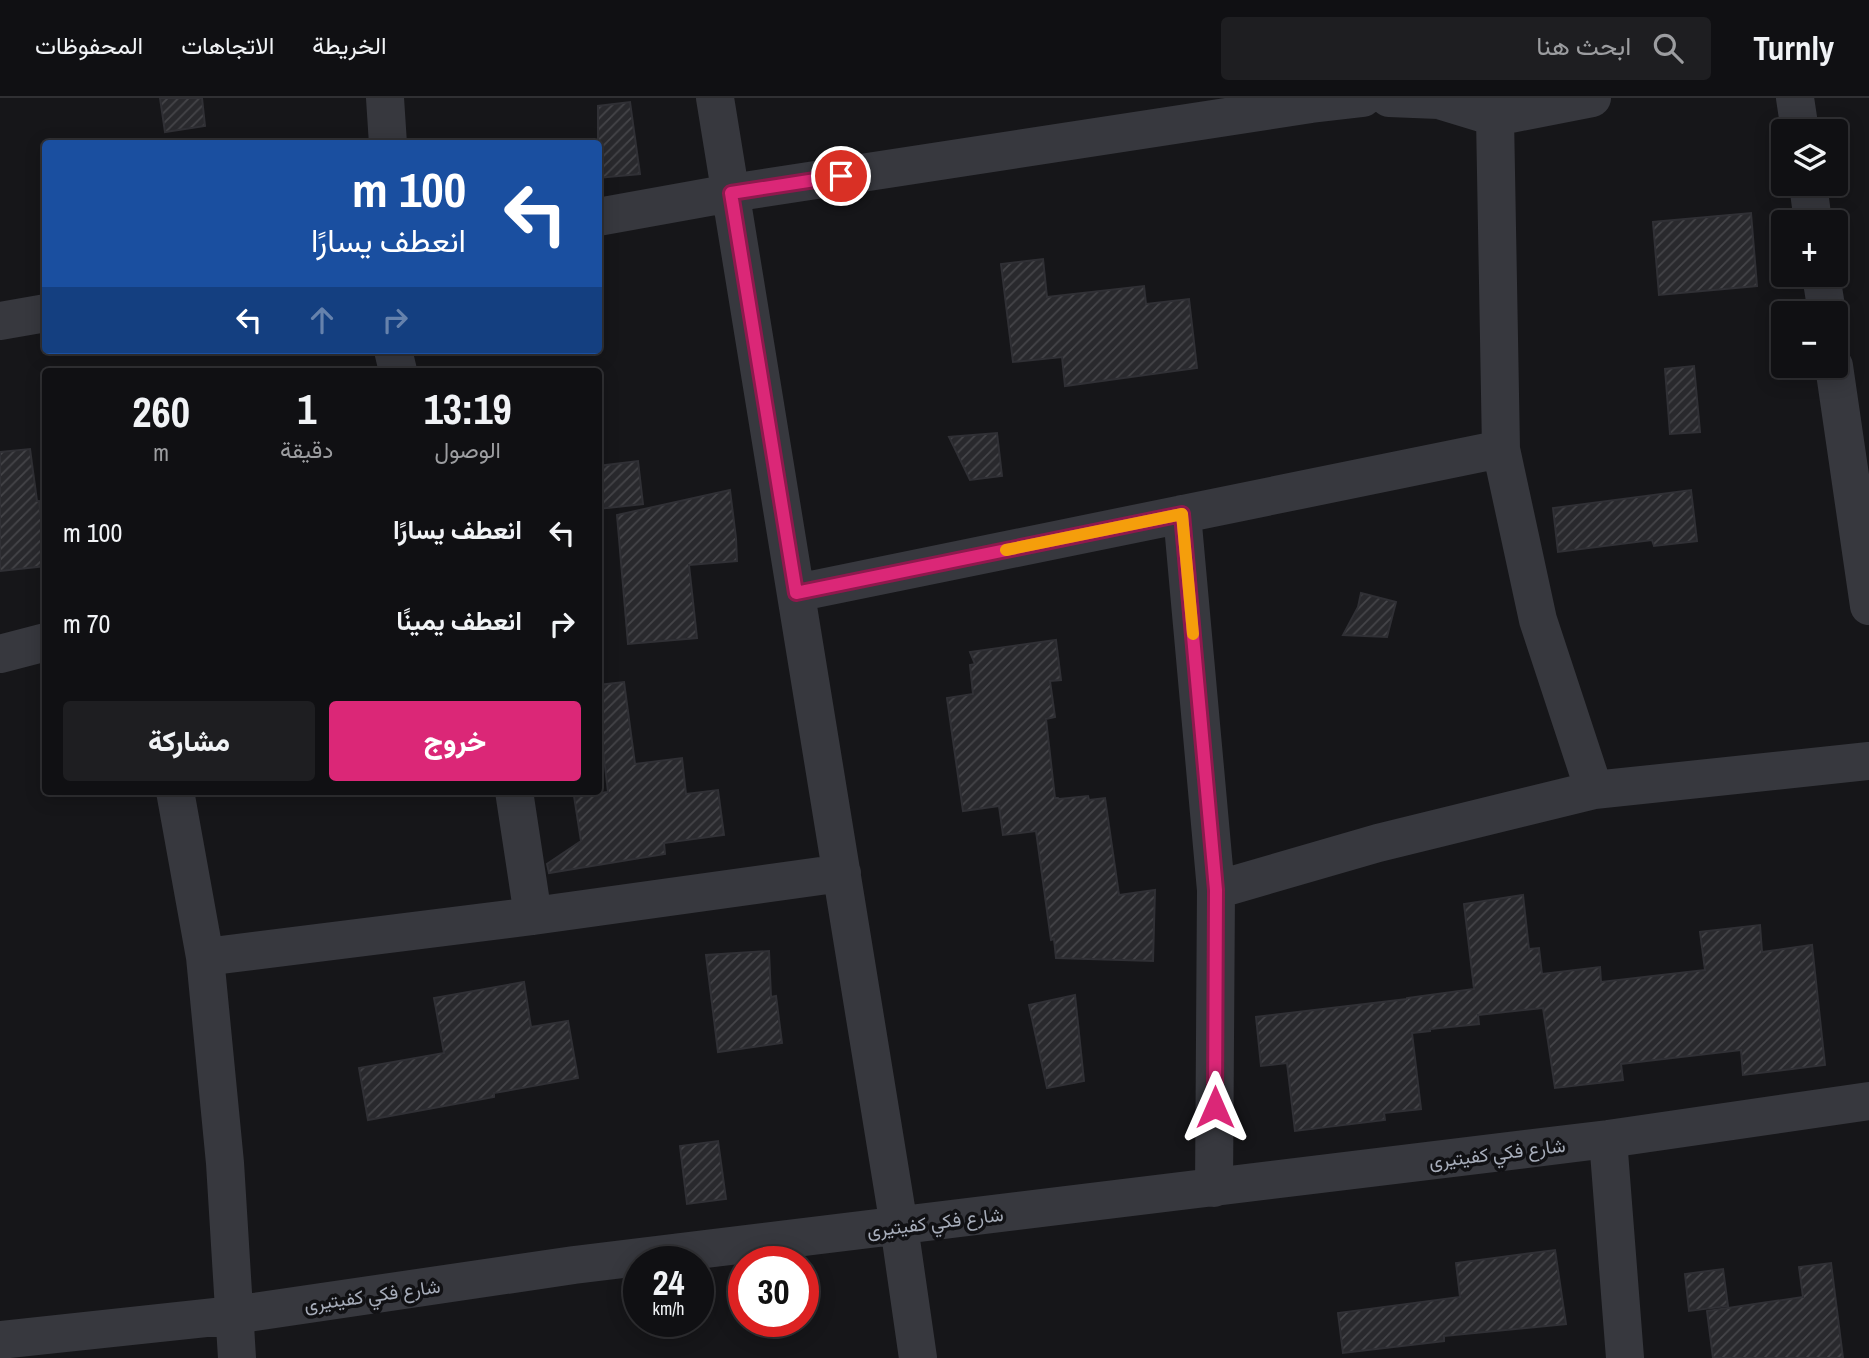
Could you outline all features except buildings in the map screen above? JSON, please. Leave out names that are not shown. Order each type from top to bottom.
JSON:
[{"type":"street","points":[[384,98],[388,140]]},
{"type":"street","points":[[715,98],[899,1226],[918,1358]]},
{"type":"street","points":[[602,216],[731,193],[1363,98]]},
{"type":"street","points":[[1389,98],[1439,99],[1494,117],[1592,98]]},
{"type":"street","points":[[1796,98],[1799,119]]},
{"type":"street","points":[[1494,117],[1501,449],[1538,620],[1594,790]]},
{"type":"street","points":[[0,321],[42,314]]},
{"type":"street","points":[[1836,378],[1869,606]]},
{"type":"street","points":[[796,593],[1501,449]]},
{"type":"street","points":[[1182,514],[1216,890],[1214,1188]]},
{"type":"street","points":[[0,654],[42,643]]},
{"type":"street","points":[[1216,890],[1378,843],[1594,790],[1869,761]]},
{"type":"street","points":[[176,795],[205,957],[225,1163],[237,1358]]},
{"type":"street","points":[[515,795],[533,916]]},
{"type":"street","points":[[205,957],[533,916],[842,873]]},
{"type":"street","name":"شارع فكي كفيتيرى","points":[[0,1340],[234,1315],[574,1265],[1608,1139],[1869,1101]]},
{"type":"street","points":[[1608,1139],[1625,1358]]},
{"type":"slow traffic","points":[[1006,550],[1182,514],[1193,634]]},
{"type":"route","points":[[841,176],[731,193],[796,593],[1182,514],[1216,890],[1215,1107]]}]
